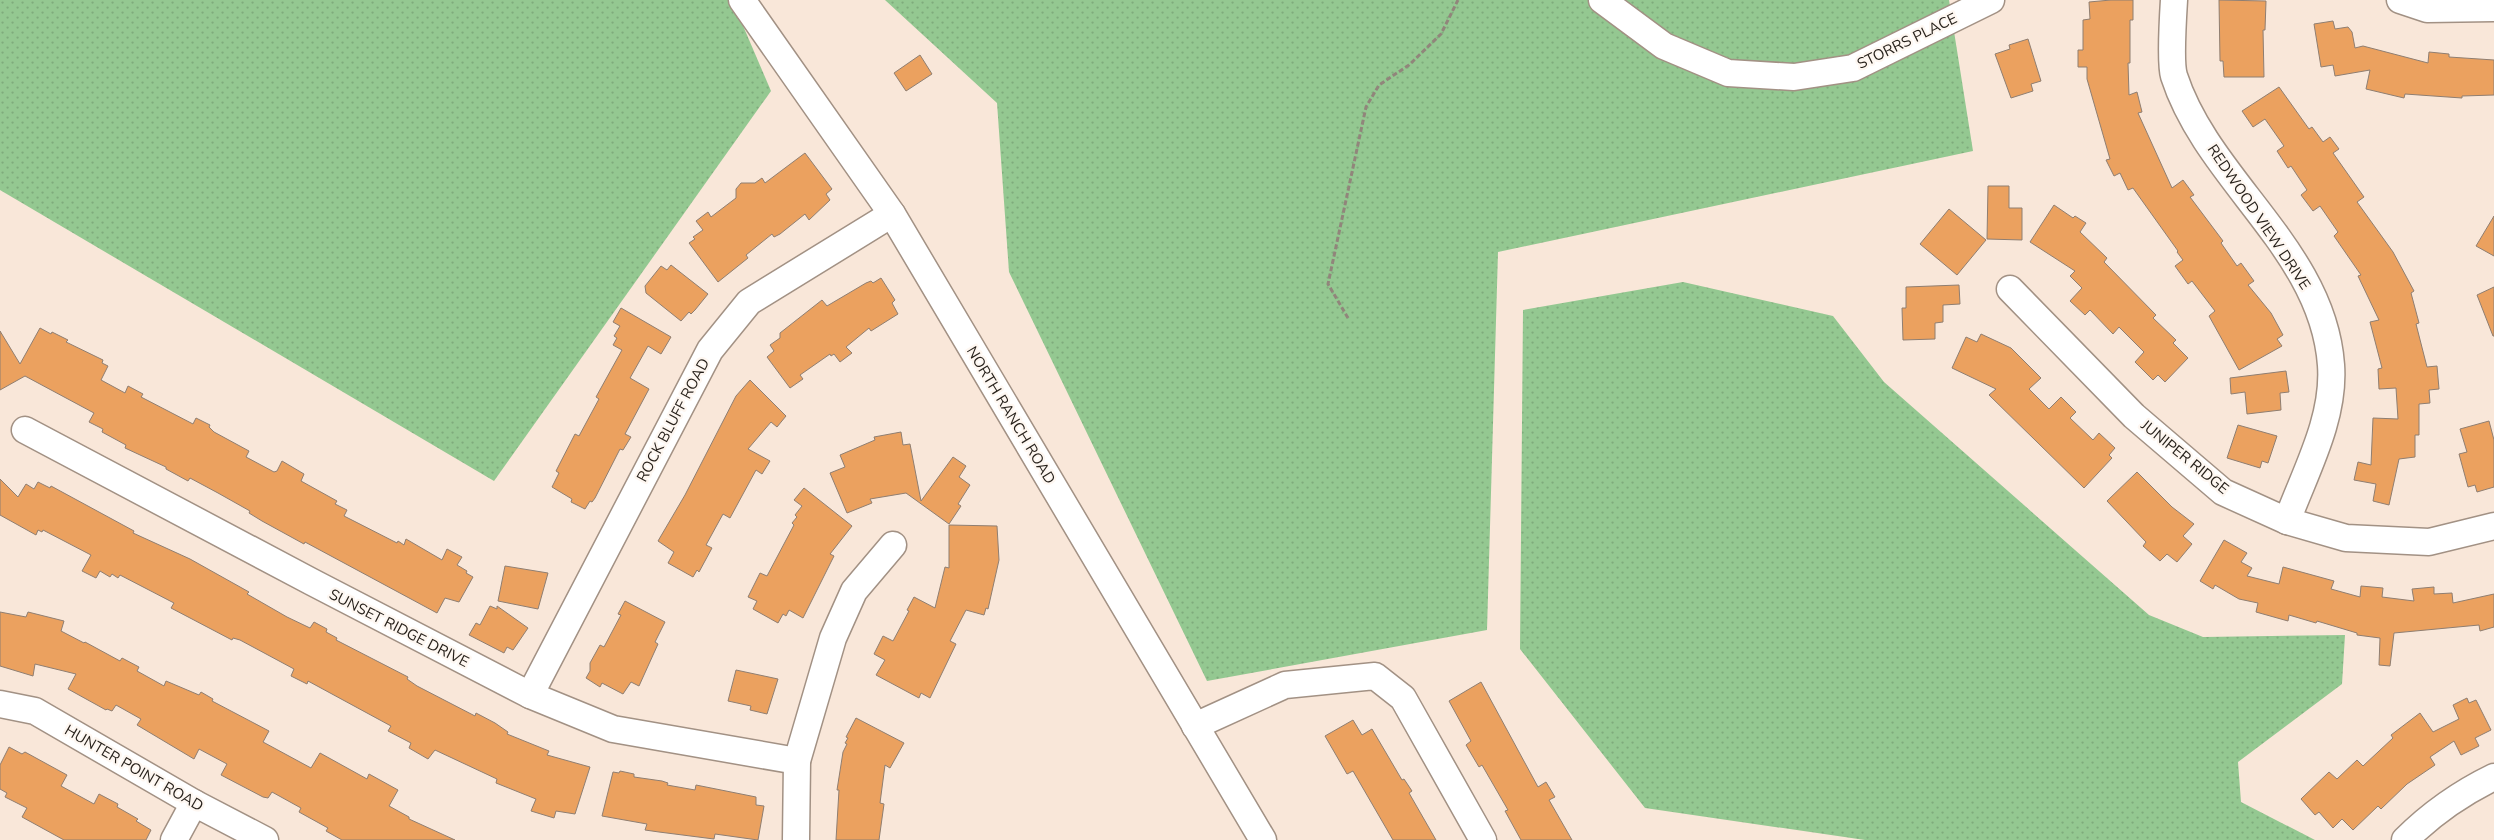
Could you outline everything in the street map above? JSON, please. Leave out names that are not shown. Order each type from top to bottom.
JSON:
[{"type":"street","name":"NORTH RANCH ROAD","points":[[742,0],[892,214],[1263,840]]},
{"type":"street","name":"STORRS PLACE","points":[[1602,0],[1664,46],[1728,74],[1794,77],[1853,68],[1991,0]]},
{"type":"street","name":"REDWOOD VIEW DRIVE","points":[[2174,0],[2173,74],[2196,124],[2298,268],[2321,312],[2331,366],[2327,415],[2287,521]]},
{"type":"street","points":[[2400,0],[2428,9],[2494,8]]},
{"type":"street","name":"ROCK BLUFF ROAD","points":[[530,695],[710,350],[749,302],[892,214]]},
{"type":"street","name":"JUNIPER RIDGE","points":[[2010,289],[2134,416],[2223,492],[2287,521],[2346,538],[2429,542],[2494,526]]},
{"type":"street","name":"SUNSET RIDGE DRIVE","points":[[25,430],[303,578],[530,695],[613,729],[797,761]]},
{"type":"street","points":[[796,840],[797,761],[833,638],[854,590],[893,544]]},
{"type":"street","points":[[1195,726],[1285,685],[1374,676],[1402,698],[1483,840]]},
{"type":"street","name":"HUNTER POINT ROAD","points":[[0,704],[35,711],[264,840]]},
{"type":"street","points":[[2405,840],[2422,822],[2468,789],[2494,777]]},
{"type":"street","points":[[174,840],[194,802]]},
{"type":"path","points":[[1348,318],[1328,284],[1366,107],[1379,84],[1409,65],[1441,34],[1458,0]]},
{"type":"green space","points":[[0,0],[732,0],[771,91],[494,481],[0,190]]},
{"type":"green space","points":[[885,0],[1949,0],[1973,151],[1498,252],[1487,630],[1207,681],[1009,272],[997,103]]},
{"type":"green space","points":[[1683,282],[1833,316],[1884,382],[2149,615],[2203,637],[2345,635],[2342,684],[2238,762],[2241,802],[2315,840],[1865,840],[1645,808],[1520,649],[1523,310]]},
{"type":"building","points":[[2133,0],[2133,20],[2130,20],[2130,63],[2128,63],[2129,95],[2137,92],[2142,112],[2138,113],[2172,188],[2183,180],[2194,195],[2190,197],[2223,241],[2221,243],[2237,266],[2241,263],[2254,281],[2248,285],[2271,313],[2283,335],[2277,339],[2282,346],[2239,370],[2209,316],[2215,311],[2192,281],[2188,284],[2175,266],[2183,260],[2178,251],[2133,188],[2128,190],[2120,173],[2114,176],[2106,160],[2110,159],[2087,79],[2087,67],[2078,67],[2078,50],[2083,50],[2083,20],[2090,19],[2089,2]]},
{"type":"building","points":[[2219,0],[2266,1],[2265,30],[2263,30],[2264,77],[2224,77],[2223,61],[2220,61]]},
{"type":"building","points":[[2333,21],[2335,29],[2348,27],[2352,32],[2355,48],[2363,46],[2428,63],[2429,52],[2449,54],[2449,57],[2494,60],[2494,95],[2462,96],[2462,98],[2405,94],[2404,98],[2366,89],[2370,70],[2335,76],[2333,65],[2321,67],[2314,24]]},
{"type":"building","points":[[2028,39],[2041,81],[2031,84],[2033,91],[2011,98],[1995,54],[2010,49],[2009,45]]},
{"type":"building","points":[[920,55],[932,74],[906,91],[894,73]]},
{"type":"building","points":[[2279,87],[2309,129],[2312,127],[2323,142],[2330,137],[2339,149],[2333,153],[2364,197],[2357,202],[2393,252],[2414,291],[2411,293],[2419,323],[2416,324],[2427,367],[2437,366],[2439,389],[2429,390],[2430,403],[2419,404],[2419,435],[2415,435],[2415,457],[2399,459],[2389,505],[2373,501],[2376,484],[2354,480],[2358,462],[2371,465],[2373,418],[2398,419],[2396,388],[2379,389],[2378,369],[2382,368],[2370,322],[2379,320],[2358,276],[2361,275],[2334,236],[2338,232],[2320,206],[2313,211],[2301,195],[2307,190],[2291,166],[2288,168],[2277,151],[2284,146],[2265,119],[2253,127],[2242,111]]},
{"type":"building","points":[[805,153],[832,189],[826,194],[830,200],[809,220],[805,214],[780,234],[774,237],[772,234],[746,255],[748,258],[718,282],[689,243],[695,239],[693,237],[703,230],[696,221],[708,212],[711,217],[736,198],[736,189],[741,183],[755,183],[762,178],[765,183]]},
{"type":"building","points":[[1988,186],[2009,186],[2009,208],[2022,208],[2022,240],[1987,239]]},
{"type":"building","points":[[2054,205],[2073,218],[2075,216],[2086,223],[2080,232],[2107,258],[2104,262],[2156,315],[2153,318],[2176,340],[2173,343],[2188,358],[2165,382],[2158,375],[2153,380],[2135,362],[2144,352],[2119,327],[2113,334],[2090,310],[2085,315],[2070,301],[2082,288],[2070,276],[2075,271],[2030,242]]},
{"type":"building","points":[[1949,209],[1986,240],[1957,275],[1920,244]]},
{"type":"building","points":[[2494,216],[2494,256],[2476,246]]},
{"type":"building","points":[[671,265],[708,294],[691,314],[689,312],[681,321],[646,293],[645,286],[661,266],[667,270]]},
{"type":"building","points":[[881,278],[895,300],[892,303],[898,314],[871,331],[869,328],[846,347],[852,353],[840,362],[834,354],[831,356],[830,354],[800,375],[803,379],[790,388],[767,357],[774,351],[770,345],[780,338],[780,333],[822,300],[827,306],[866,283],[871,281],[873,283]]},
{"type":"building","points":[[1959,285],[1960,304],[1943,305],[1943,322],[1935,323],[1935,339],[1903,340],[1902,308],[1906,308],[1906,287]]},
{"type":"building","points":[[2494,287],[2494,336],[2493,336],[2477,295]]},
{"type":"building","points":[[621,308],[671,337],[661,354],[648,346],[630,378],[649,389],[625,434],[631,437],[623,450],[620,449],[595,498],[592,502],[590,501],[585,509],[571,502],[572,499],[552,487],[559,473],[556,471],[575,434],[579,436],[599,399],[596,397],[622,350],[613,345],[617,338],[614,336],[620,326],[613,322]]},
{"type":"building","points":[[40,328],[68,340],[66,342],[103,360],[102,363],[108,366],[101,380],[125,393],[128,386],[143,394],[141,397],[193,424],[196,418],[210,425],[209,427],[214,432],[249,451],[246,457],[274,472],[277,471],[282,461],[304,474],[301,481],[337,501],[335,504],[347,510],[344,516],[397,543],[398,541],[404,545],[406,539],[442,560],[447,549],[462,557],[457,565],[473,577],[459,602],[445,598],[437,613],[305,542],[304,544],[262,521],[249,513],[250,511],[218,493],[190,478],[188,481],[166,469],[166,467],[125,448],[126,445],[102,432],[103,429],[89,422],[94,413],[25,376],[0,390],[0,331],[20,364]]},
{"type":"building","points":[[1981,334],[2011,348],[2041,378],[2029,389],[2049,409],[2061,397],[2076,412],[2070,418],[2093,440],[2099,433],[2115,448],[2109,455],[2112,458],[2084,488],[1989,395],[1996,389],[1952,368],[1966,337],[1977,342]]},
{"type":"building","points":[[2286,371],[2289,392],[2280,393],[2281,410],[2247,414],[2245,392],[2231,394],[2230,378]]},
{"type":"building","points":[[750,380],[786,416],[777,427],[771,422],[748,449],[770,461],[762,474],[756,470],[730,518],[723,514],[706,545],[712,548],[699,572],[697,570],[693,577],[668,563],[674,552],[658,541],[685,495],[736,396]]},
{"type":"building","points":[[2489,421],[2494,440],[2494,487],[2477,492],[2475,485],[2468,487],[2459,454],[2467,452],[2460,429]]},
{"type":"building","points":[[2238,425],[2277,436],[2268,463],[2262,461],[2260,468],[2227,458]]},
{"type":"building","points":[[901,432],[903,445],[910,444],[921,501],[953,457],[966,466],[959,477],[970,485],[958,504],[961,506],[949,524],[906,493],[870,499],[872,503],[847,513],[830,473],[845,467],[840,455],[875,440],[874,437]]},
{"type":"building","points":[[2137,472],[2172,507],[2194,524],[2183,536],[2192,544],[2177,562],[2167,554],[2160,561],[2143,546],[2146,542],[2107,501]]},
{"type":"building","points":[[0,479],[18,497],[26,484],[34,489],[38,482],[50,488],[51,486],[134,531],[133,533],[190,559],[249,592],[247,594],[287,617],[310,628],[314,622],[327,629],[326,632],[337,638],[336,640],[408,677],[407,679],[417,686],[475,716],[476,713],[495,723],[508,732],[507,734],[549,751],[547,755],[590,767],[575,814],[556,811],[554,818],[531,811],[536,799],[496,783],[497,779],[435,750],[428,759],[409,748],[411,743],[388,731],[391,726],[308,681],[307,684],[291,676],[294,669],[240,640],[233,638],[232,640],[171,608],[174,603],[120,575],[118,578],[112,574],[110,577],[100,571],[96,578],[82,571],[91,555],[43,530],[42,532],[38,530],[36,535],[0,515]]},
{"type":"building","points":[[804,488],[852,526],[830,554],[834,556],[803,618],[789,610],[786,616],[783,614],[778,623],[753,609],[757,601],[748,597],[760,573],[767,576],[794,525],[792,523],[797,517],[795,515],[802,506],[794,500]]},
{"type":"building","points":[[949,525],[997,526],[999,560],[988,609],[986,608],[984,615],[966,610],[950,641],[956,644],[930,698],[921,693],[919,698],[876,675],[885,660],[874,654],[883,636],[893,641],[909,611],[907,610],[914,597],[935,608],[945,567],[949,568]]},
{"type":"building","points":[[2224,540],[2247,553],[2241,562],[2252,568],[2247,576],[2279,584],[2283,567],[2334,581],[2331,589],[2360,597],[2361,586],[2383,588],[2382,597],[2414,601],[2412,589],[2434,587],[2434,594],[2452,593],[2453,603],[2494,594],[2494,627],[2480,631],[2479,625],[2394,633],[2390,666],[2379,665],[2380,638],[2357,635],[2357,633],[2317,621],[2316,623],[2289,615],[2288,621],[2256,612],[2258,603],[2239,599],[2215,585],[2213,589],[2200,581]]},
{"type":"building","points":[[505,566],[548,573],[538,609],[498,601]]},
{"type":"building","points":[[625,601],[665,622],[655,642],[658,644],[639,686],[631,682],[623,694],[602,683],[600,687],[586,678],[590,671],[590,663],[600,645],[604,647],[621,615],[618,614]]},
{"type":"building","points":[[490,606],[497,609],[497,606],[528,628],[513,650],[507,647],[504,653],[469,635],[476,623],[480,625]]},
{"type":"building","points":[[0,612],[26,617],[28,612],[64,621],[61,631],[120,661],[122,658],[139,667],[137,671],[164,686],[166,681],[199,695],[201,692],[213,699],[212,701],[269,731],[263,742],[311,768],[320,753],[367,779],[369,774],[398,790],[389,806],[409,817],[409,819],[455,840],[342,840],[326,831],[328,828],[299,812],[301,808],[272,792],[268,798],[263,797],[221,775],[227,764],[199,749],[194,759],[137,725],[141,719],[116,705],[112,711],[106,710],[68,689],[76,674],[35,664],[33,676],[0,666]]},
{"type":"building","points":[[736,670],[778,679],[767,714],[750,710],[751,706],[728,701]]},
{"type":"building","points":[[1481,682],[1538,787],[1546,782],[1555,797],[1549,800],[1572,840],[1521,840],[1505,811],[1508,810],[1482,765],[1479,767],[1466,745],[1471,741],[1449,701]]},
{"type":"building","points":[[2467,698],[2469,703],[2476,700],[2491,730],[2475,738],[2479,746],[2461,755],[2454,741],[2430,757],[2435,765],[2407,784],[2381,809],[2378,806],[2353,830],[2342,819],[2333,828],[2319,812],[2315,815],[2301,799],[2329,772],[2337,779],[2357,760],[2363,766],[2393,738],[2391,735],[2420,713],[2433,732],[2459,719],[2453,705]]},
{"type":"building","points":[[856,718],[904,743],[890,768],[885,765],[880,803],[884,804],[879,840],[836,840],[839,790],[837,790],[843,752],[847,744],[845,743],[848,738],[846,737]]},
{"type":"building","points":[[1353,720],[1362,735],[1372,729],[1402,780],[1404,779],[1412,791],[1409,793],[1436,840],[1393,840],[1353,771],[1347,774],[1325,736]]},
{"type":"building","points":[[9,747],[22,754],[25,752],[67,775],[61,786],[94,804],[99,794],[118,804],[117,807],[138,819],[136,821],[151,830],[146,840],[64,840],[22,817],[27,808],[5,797],[7,793],[0,789],[0,765]]},
{"type":"building","points":[[620,771],[634,774],[634,777],[662,781],[668,783],[667,785],[695,790],[696,785],[756,797],[756,805],[764,806],[758,840],[715,834],[714,839],[645,830],[647,824],[602,816],[613,772],[619,773]]}]
